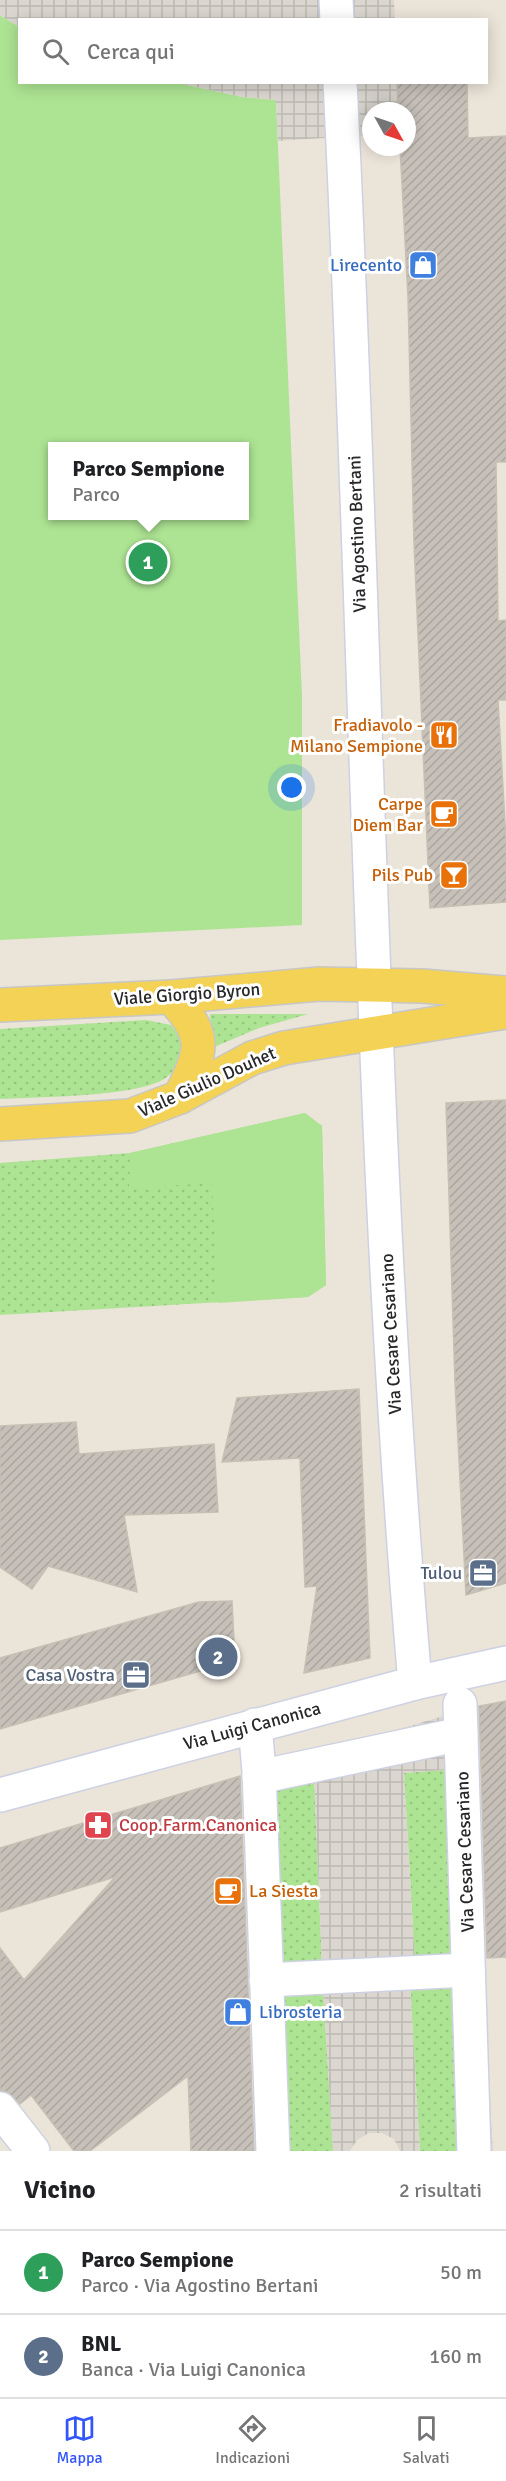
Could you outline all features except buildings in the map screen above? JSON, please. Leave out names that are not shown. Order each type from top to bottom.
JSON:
[{"type":"main road","name":"Viale Giorgio Byron","points":[[0,1005],[171,997],[319,984],[453,988],[506,993]]},
{"type":"main road","points":[[171,997],[188,1014],[200,1047],[196,1064],[180,1097]]},
{"type":"main road","name":"Viale Giulio Douhet","points":[[0,1124],[130,1116],[180,1097],[252,1058],[284,1048],[506,1012]]},
{"type":"street","points":[[336,0],[337,18]]},
{"type":"street","name":"Via Agostino Bertani","points":[[340,84],[375,985]]},
{"type":"street","name":"Via Cesare Cesariano","points":[[375,985],[391,1339],[415,1683]]},
{"type":"street","name":"Via Luigi Canonica","points":[[0,1795],[415,1683],[506,1663]]},
{"type":"street","name":"Via Cesare Cesariano","points":[[259,1777],[460,1719],[474,2151]]},
{"type":"street","points":[[255,1725],[259,1777],[273,2151]]},
{"type":"street","points":[[266,1980],[468,1970]]},
{"type":"street","points":[[0,2109],[33,2151]]},
{"type":"green space","points":[[0,15],[18,26],[18,84],[183,84],[242,97],[276,100],[302,696],[302,925],[0,940]]},
{"type":"green space","points":[[210,1014],[308,1014],[259,1028],[212,1048]]},
{"type":"green space","points":[[146,1020],[171,1025],[180,1041],[181,1054],[178,1065],[164,1079],[150,1085],[109,1093],[0,1099],[0,1029]]},
{"type":"green space","points":[[305,1113],[322,1126],[326,1285],[308,1297],[0,1315],[0,1163],[130,1153]]},
{"type":"green space","points":[[305,1113],[322,1126],[326,1285],[308,1297],[218,1303],[212,1183],[129,1188],[130,1153]]},
{"type":"green space","points":[[446,1770],[453,1960],[415,1962],[404,1773]]},
{"type":"green space","points":[[314,1777],[322,1965],[278,1967],[271,1779]]},
{"type":"green space","points":[[410,1983],[452,1983],[457,2151],[420,2151]]},
{"type":"green space","points":[[323,1988],[333,2151],[286,2151],[278,1991]]},
{"type":"shaded area","points":[[0,0],[394,0],[395,18],[18,18],[18,26],[0,15]]},
{"type":"shaded area","points":[[183,84],[397,84],[398,102],[362,102],[362,136],[278,141],[276,100],[242,97]]},
{"type":"shaded area","points":[[460,1711],[484,2006],[493,2151],[457,2151],[452,1983],[410,1983],[420,2151],[400,2151],[394,2139],[382,2133],[369,2133],[357,2140],[350,2151],[333,2151],[323,1988],[278,1991],[243,1776]],"holes":[[[445,1770],[452,1960],[415,1962],[404,1773]],[[314,1777],[322,1965],[278,1967],[272,1779]]]},
{"type":"place","name":"Lirecento","points":[[423,265]]},
{"type":"place","name":"Parco Sempione","points":[[148,562]]},
{"type":"place","name":"Fradiavolo - Milano Sempione","points":[[444,735]]},
{"type":"place","name":"Carpe Diem Bar","points":[[444,814]]},
{"type":"place","name":"Pils Pub","points":[[454,875]]},
{"type":"place","name":"Tulou","points":[[483,1573]]},
{"type":"place","name":"BNL","points":[[218,1657]]},
{"type":"place","name":"Casa Vostra","points":[[136,1675]]},
{"type":"place","name":"Coop.Farm.Canonica","points":[[98,1825]]},
{"type":"place","name":"La Siesta","points":[[228,1891]]},
{"type":"place","name":"Librosteria","points":[[238,2012]]}]
